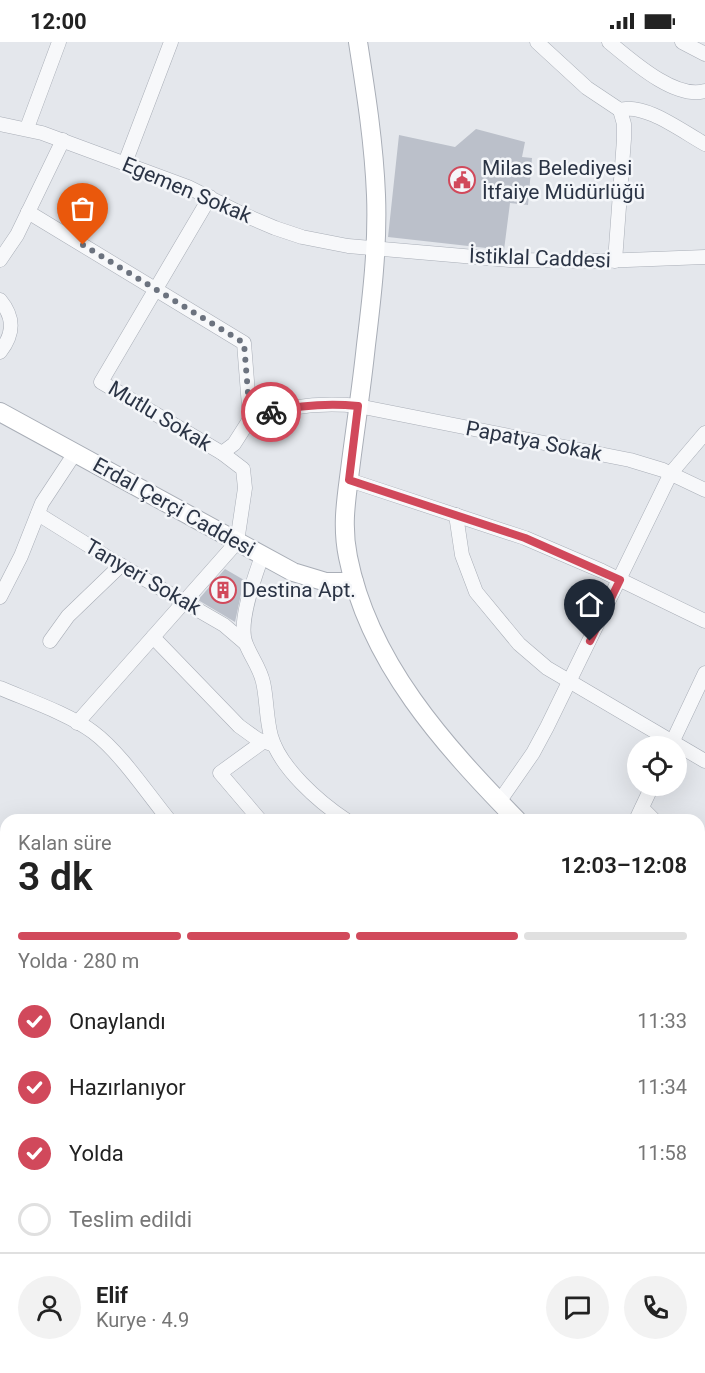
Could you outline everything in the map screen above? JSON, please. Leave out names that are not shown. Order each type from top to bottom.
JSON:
[{"type":"street","points":[[27,128],[59,42]]},
{"type":"street","points":[[125,163],[171,42]]},
{"type":"street","points":[[358,42],[372,139],[376,197],[375,248],[344,513],[345,534],[354,582],[369,626],[398,677],[437,733],[470,772],[511,814]]},
{"type":"street","points":[[537,42],[587,88],[620,110],[624,124],[624,139],[615,261]]},
{"type":"street","points":[[609,42],[670,86],[690,93],[705,91]]},
{"type":"street","points":[[682,42],[705,54]]},
{"type":"street","points":[[620,110],[630,107],[645,111],[705,144]]},
{"type":"street","name":"Egemen Sokak","points":[[0,124],[27,128],[125,163],[188,187],[242,214],[302,237],[348,246],[375,248]]},
{"type":"street","points":[[0,260],[8,250],[28,212],[63,140]]},
{"type":"street","name":"Mutlu Sokak","points":[[210,197],[101,382],[222,453],[243,469],[245,488],[237,542]]},
{"type":"street","points":[[28,212],[244,343],[250,418],[234,444],[222,453]]},
{"type":"street","name":"İstiklal Caddesi","points":[[375,248],[510,260],[615,261],[705,257]]},
{"type":"street","points":[[0,300],[11,318],[12,328],[10,337],[0,352]]},
{"type":"street","name":"Papatya Sokak","points":[[250,418],[268,412],[310,405],[329,403],[358,406],[630,460],[671,473],[705,490]]},
{"type":"street","name":"Erdal Çerçi Caddesi","points":[[0,412],[293,572],[326,582],[354,582]]},
{"type":"street","points":[[499,802],[533,753],[570,682],[671,473],[705,433]]},
{"type":"street","points":[[0,597],[51,488],[75,453]]},
{"type":"street","points":[[349,480],[525,538],[705,621]]},
{"type":"street","name":"Tanyeri Sokak","points":[[38,514],[224,625],[235,632],[245,643]]},
{"type":"street","points":[[456,515],[462,555],[472,582],[480,598],[503,627],[533,658],[657,736]]},
{"type":"street","points":[[77,723],[237,542]]},
{"type":"street","points":[[255,814],[220,773],[269,743],[271,734],[261,676],[245,643],[247,606],[252,583],[262,556]]},
{"type":"street","points":[[50,641],[68,616],[121,565]]},
{"type":"street","points":[[153,637],[239,726],[248,734],[269,743],[316,798],[338,814]]},
{"type":"street","points":[[675,736],[705,673]]},
{"type":"street","points":[[0,688],[92,731],[164,814]]},
{"type":"street","points":[[687,753],[705,761]]},
{"type":"street","points":[[639,814],[647,796]]},
{"type":"building","name":"Milas Belediyesi İtfaiye Müdürlüğü","points":[[476,129],[525,142],[522,157],[532,158],[528,205],[510,203],[504,250],[388,237],[399,135],[455,147]]},
{"type":"building","name":"Destina Apt.","points":[[225,569],[244,580],[235,622],[198,600]]},
{"type":"way so far","points":[[83,245],[244,343],[250,418],[271,412]]},
{"type":"place","name":"Milas Belediyesi İtfaiye Müdürlüğü","points":[[462,180]]},
{"type":"place","name":"Destina Apt.","points":[[223,590]]},
{"type":"route","points":[[271,412],[290,407],[329,403],[358,406],[349,480],[525,538],[620,580],[590,641]]}]
